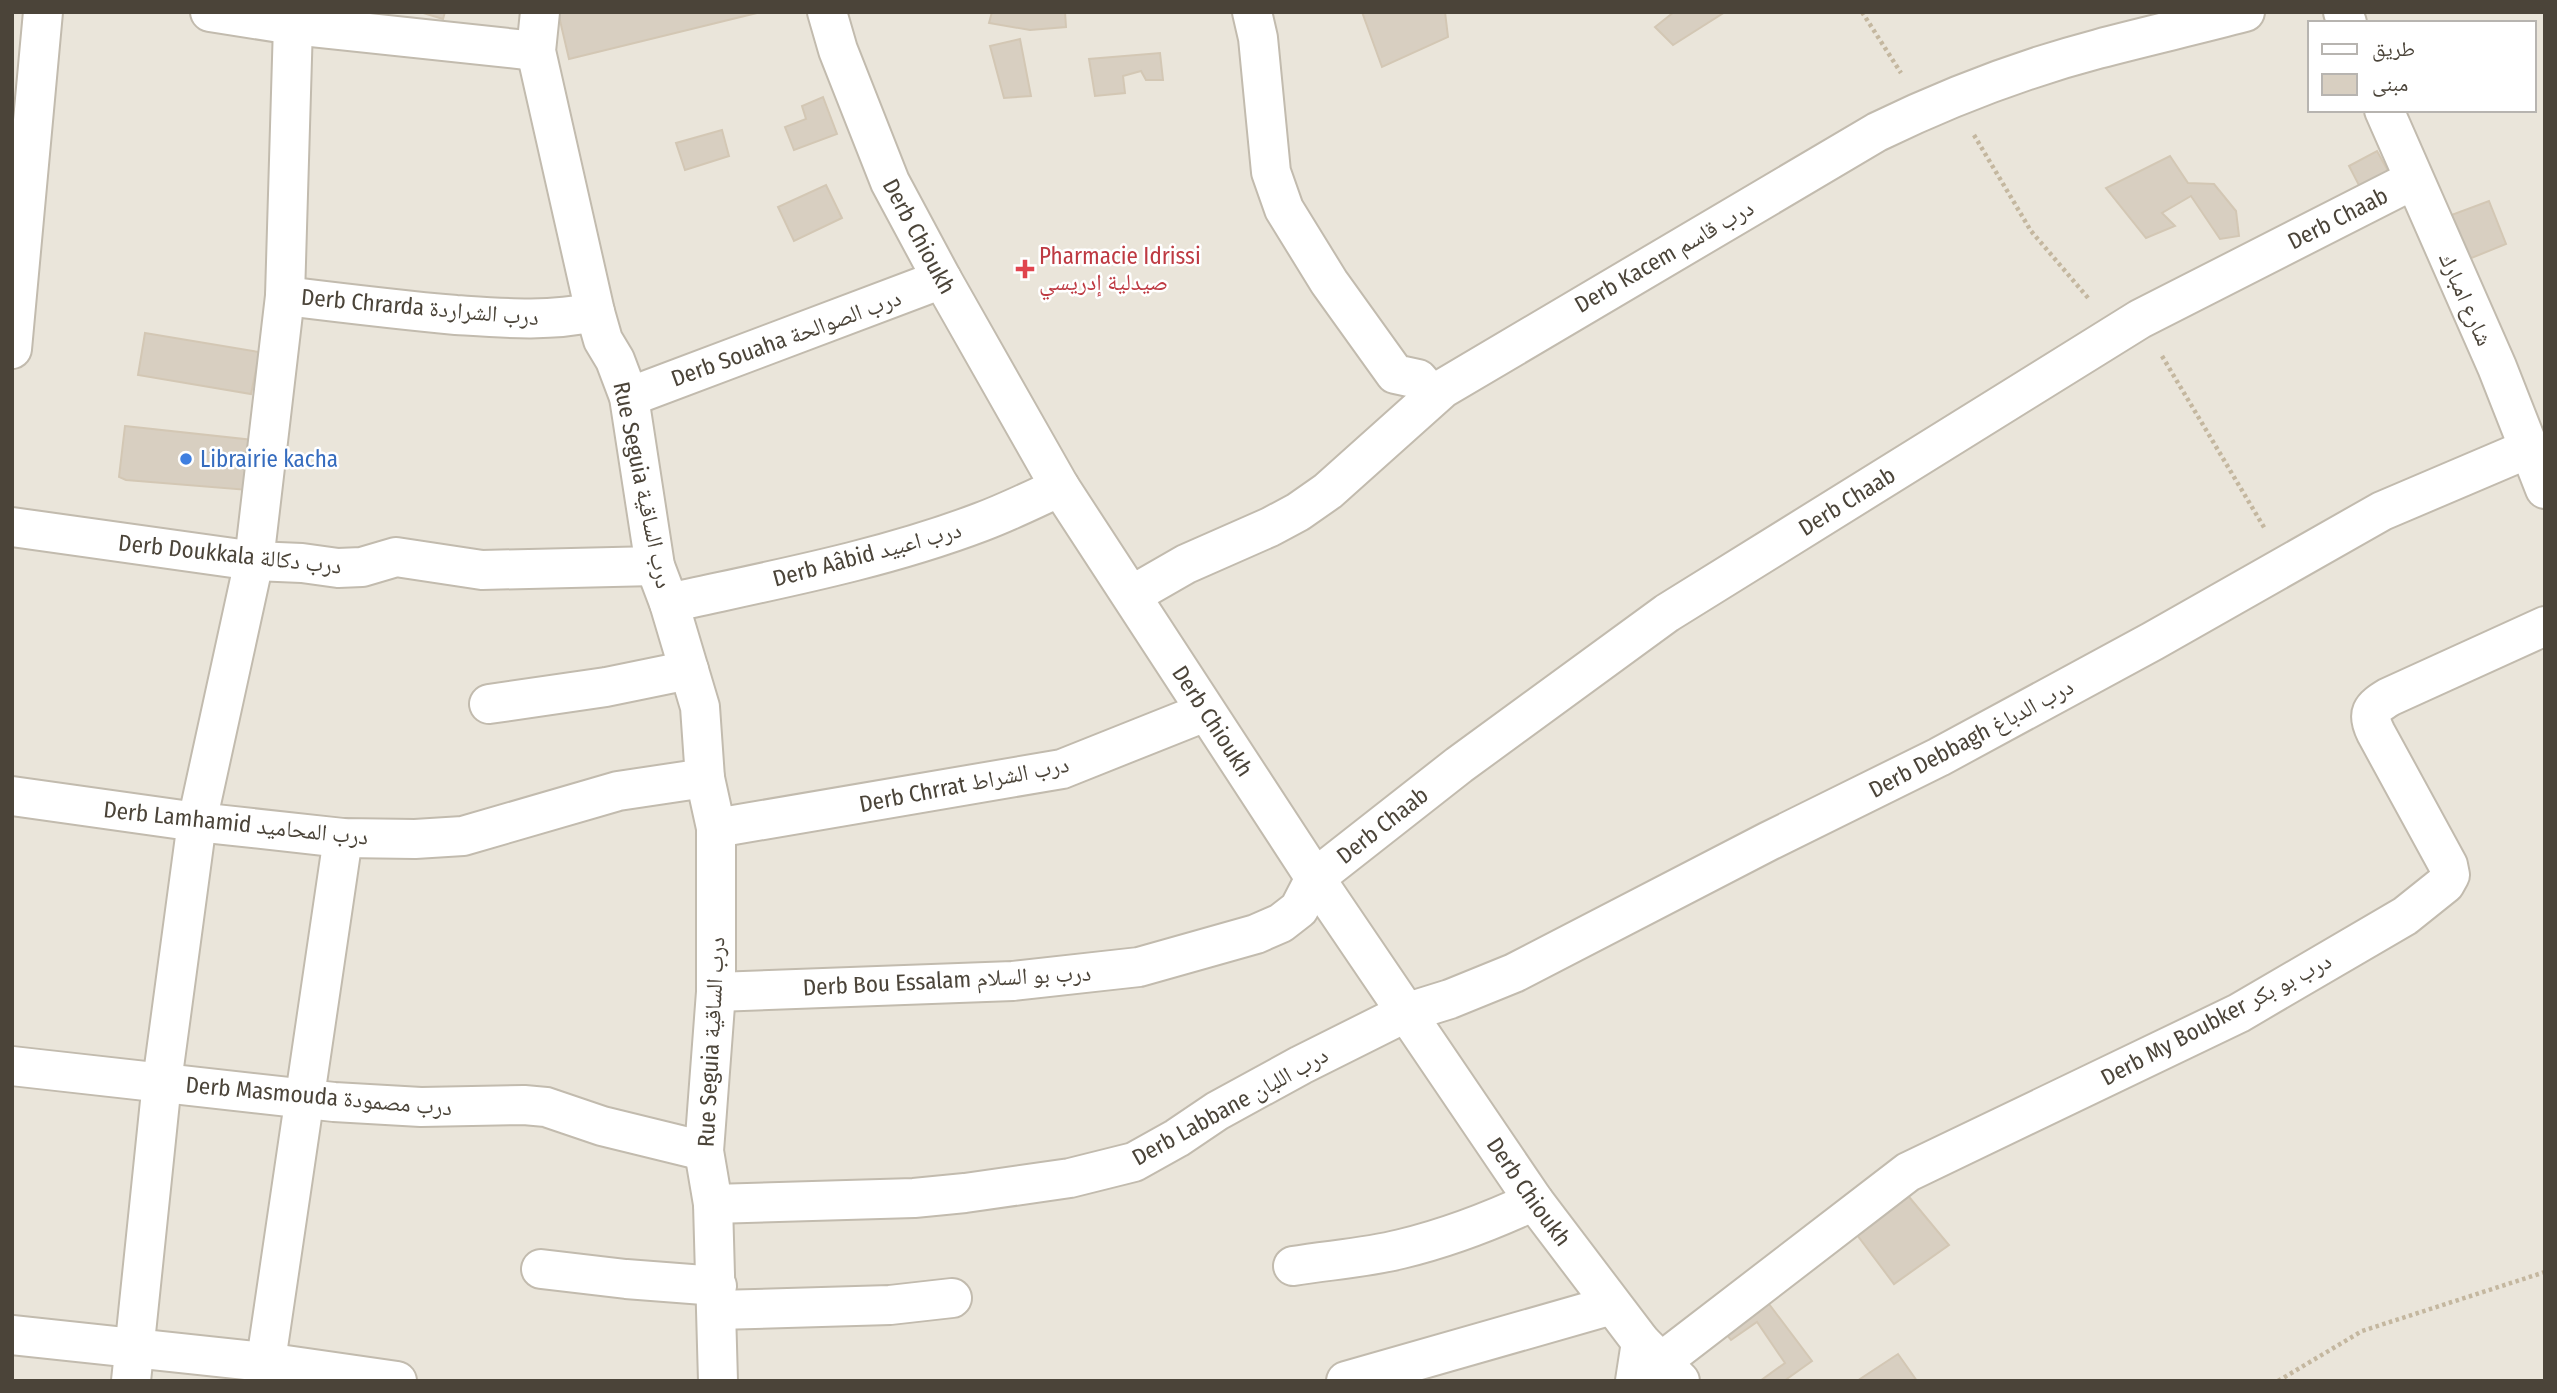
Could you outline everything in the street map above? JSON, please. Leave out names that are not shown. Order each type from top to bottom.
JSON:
[{"type":"street","points":[[12,349],[43,12]]},
{"type":"street","points":[[210,12],[293,25],[536,51]]},
{"type":"street","name":"Rue Seguia درب الساقية","points":[[540,12],[536,51],[603,340],[615,360],[629,397],[655,566],[669,603],[700,708],[705,778],[716,828],[716,992],[704,1151],[713,1204],[718,1381]]},
{"type":"street","name":"Derb Chioukh","points":[[827,12],[838,50],[890,182],[1060,487],[1205,712],[1405,1013],[1534,1201],[1612,1305],[1654,1367]]},
{"type":"street","points":[[1252,12],[1258,38],[1271,172],[1284,209],[1329,282],[1395,374],[1418,379],[1433,396]]},
{"type":"street","name":"Derb Kacem درب قاسم","points":[[1132,595],[1186,564],[1298,512],[1328,491],[1433,396],[1476,367],[1828,159],[1939,103],[2096,49],[2245,12]]},
{"type":"street","points":[[133,1365],[162,1083],[197,822],[254,561],[285,296],[293,25]]},
{"type":"street","name":"شارع امبارك","points":[[2385,112],[2497,367],[2545,489]]},
{"type":"street","name":"Derb Chaab","points":[[1315,878],[1459,765],[1667,613],[2129,326],[2413,180]]},
{"type":"street","name":"Derb Souaha درب الصوالحة","points":[[629,397],[942,279]]},
{"type":"street","name":"Derb Chrarda درب الشراردة","points":[[285,296],[402,310],[514,319],[574,317],[596,312]]},
{"type":"street","name":"Derb Debbagh درب الدباغ","points":[[1405,1013],[1450,999],[1514,973],[1769,841],[1939,757],[2382,511],[2530,448]]},
{"type":"street","name":"Derb Aâbid درب اعبيد","points":[[669,603],[795,575],[928,540],[981,522],[1060,487]]},
{"type":"street","name":"Derb Doukkala درب دكالة","points":[[12,527],[254,561],[338,568],[362,567],[396,557],[482,570],[655,566]]},
{"type":"street","name":"Derb My Boubker درب بو بكر","points":[[1654,1367],[1908,1172],[2239,1013],[2405,916],[2436,892],[2450,875],[2448,865],[2376,733],[2370,721],[2371,713],[2376,705],[2389,697],[2545,626]]},
{"type":"street","points":[[489,704],[655,678],[689,670]]},
{"type":"street","name":"Derb Chrrat درب الشراط","points":[[716,828],[1062,769],[1205,712]]},
{"type":"street","name":"Derb Lamhamid درب المحاميد","points":[[12,796],[197,822],[343,838],[463,836],[618,791],[705,778]]},
{"type":"street","points":[[264,1371],[343,838]]},
{"type":"street","name":"Derb Bou Essalam درب بو السلام","points":[[716,992],[1013,981],[1139,967],[1281,923],[1299,909],[1315,878]]},
{"type":"street","name":"Derb Labbane درب اللبان","points":[[713,1204],[914,1198],[965,1193],[1070,1178],[1134,1162],[1273,1080],[1405,1013]]},
{"type":"street","name":"Derb Masmouda درب مصمودة","points":[[12,1066],[304,1099],[421,1108],[524,1105],[546,1107],[602,1126],[704,1151]]},
{"type":"street","points":[[1293,1266],[1398,1250],[1449,1236],[1534,1201]]},
{"type":"street","points":[[541,1269],[626,1279],[717,1298],[891,1305],[952,1298]]},
{"type":"street","points":[[1346,1381],[1612,1305]]},
{"type":"street","points":[[12,1335],[133,1365],[397,1381]]},
{"type":"path","points":[[1862,12],[1939,103],[2031,230],[2129,326],[2286,564]]},
{"type":"path","points":[[2278,1381],[2362,1331],[2545,1272]]},
{"type":"shaded area","points":[[12,12],[2545,12],[2545,1381],[12,1381]]},
{"type":"building","points":[[420,12],[445,12],[443,19]]},
{"type":"building","points":[[558,12],[761,12],[569,59]]},
{"type":"building","points":[[992,12],[1065,12],[1066,27],[1030,30],[989,23]]},
{"type":"building","points":[[1362,12],[1445,12],[1448,37],[1382,67]]},
{"type":"building","points":[[1674,12],[1725,12],[1673,45],[1655,27]]},
{"type":"building","points":[[1020,39],[1031,96],[1004,98],[990,46]]},
{"type":"building","points":[[1160,53],[1163,80],[1146,80],[1141,71],[1123,76],[1125,93],[1095,96],[1089,59]]},
{"type":"building","points":[[823,97],[837,134],[794,150],[785,127],[806,119],[802,106]]},
{"type":"building","points":[[722,130],[729,156],[685,170],[676,143]]},
{"type":"building","points":[[2377,151],[2392,178],[2363,193],[2349,166]]},
{"type":"building","points":[[2170,156],[2188,183],[2214,184],[2236,211],[2239,236],[2220,239],[2191,196],[2162,213],[2175,226],[2146,238],[2106,188]]},
{"type":"building","points":[[826,185],[842,218],[794,241],[778,207]]},
{"type":"building","points":[[2489,201],[2506,244],[2464,261],[2446,217]]},
{"type":"building","points":[[145,333],[271,354],[269,363],[257,365],[251,394],[138,375]]},
{"type":"building","name":"Librairie kacha","points":[[125,426],[253,440],[248,490],[126,480],[119,477]]},
{"type":"building","points":[[1900,1186],[1949,1245],[1894,1284],[1851,1227]]},
{"type":"building","points":[[1763,1296],[1812,1361],[1784,1381],[1760,1381],[1785,1363],[1757,1322],[1731,1340],[1719,1325]]},
{"type":"building","points":[[1898,1354],[1917,1381],[1857,1381]]},
{"type":"place","name":"Pharmacie Idrissi صيدلية إدريسي","points":[[1025,269]]},
{"type":"place","name":"Librairie kacha","points":[[186,459]]}]
